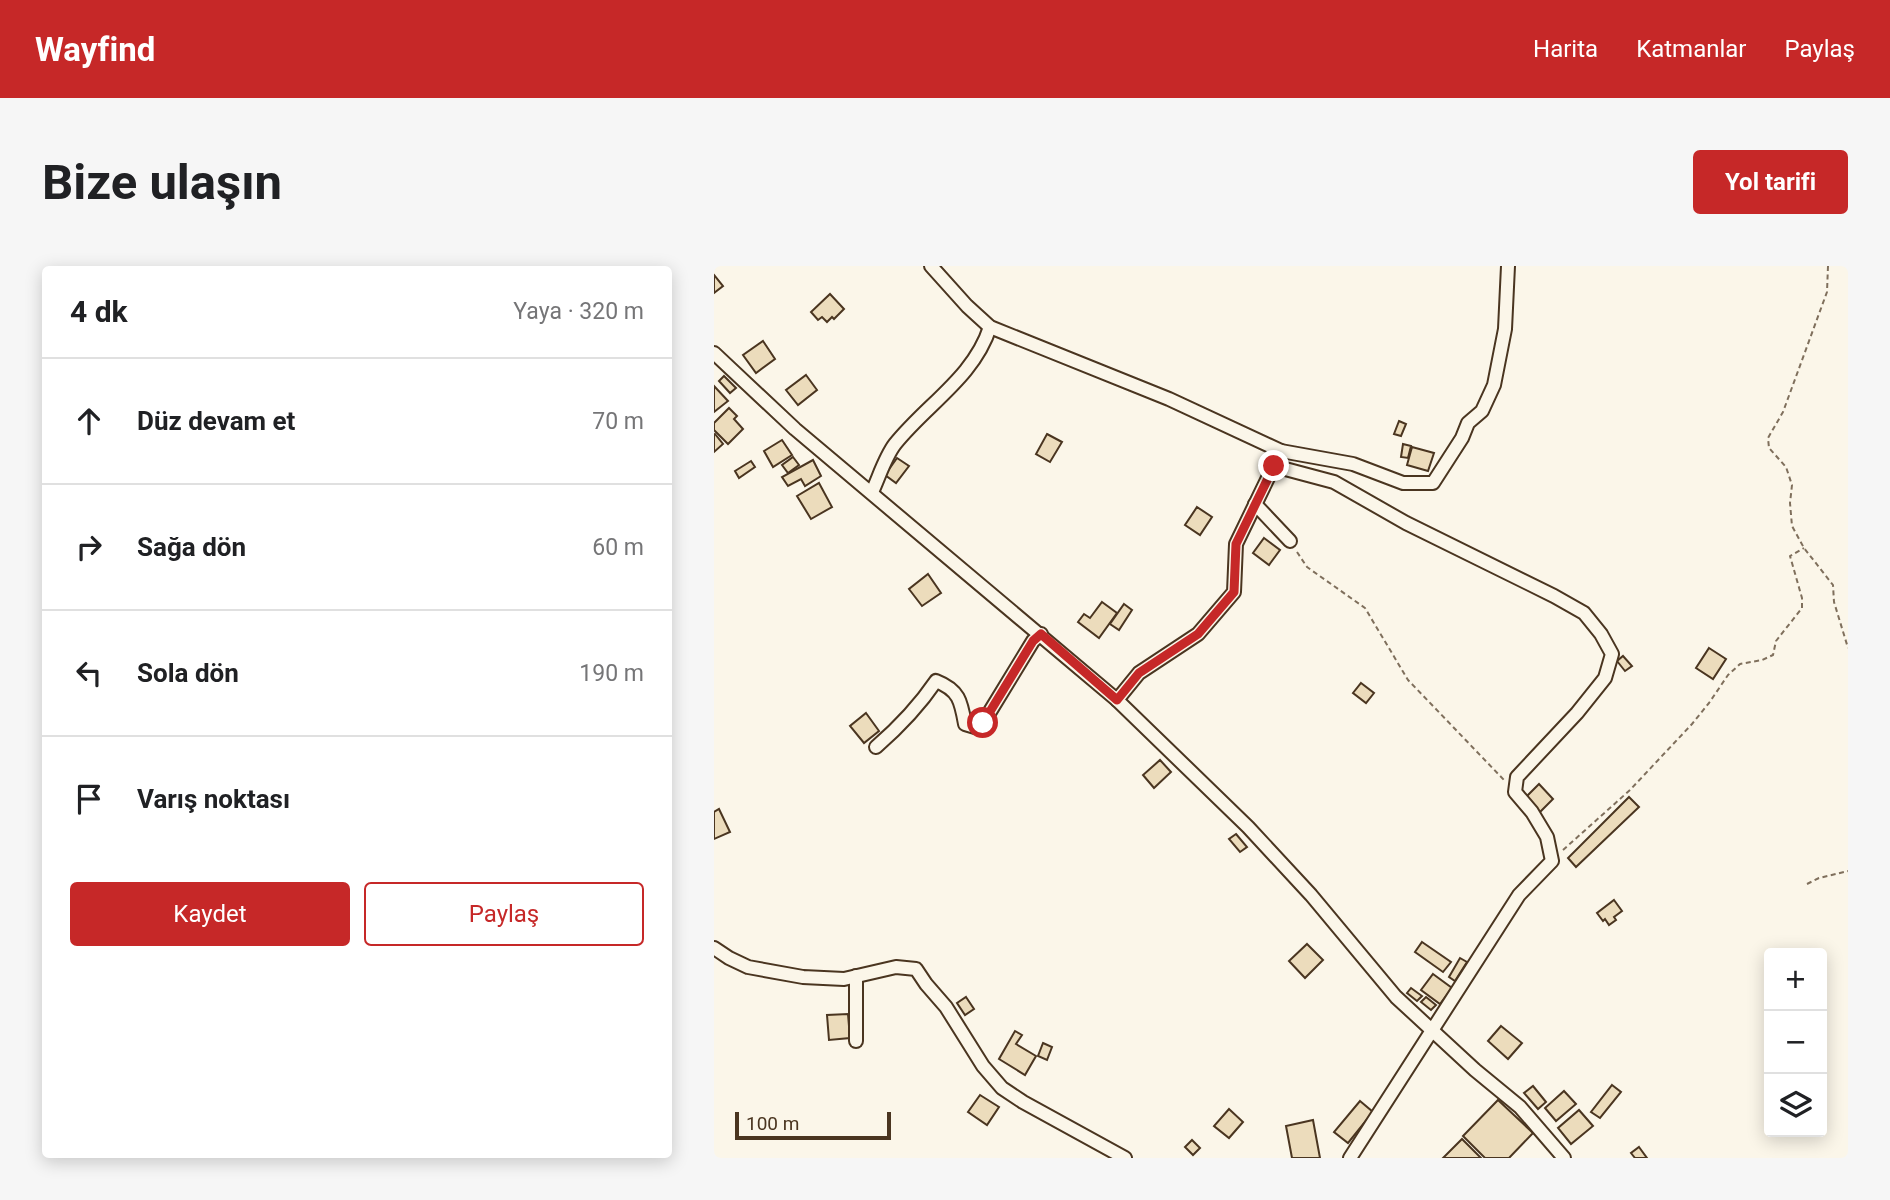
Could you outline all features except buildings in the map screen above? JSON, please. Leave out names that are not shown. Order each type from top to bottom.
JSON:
[{"type":"street","points":[[931,266],[990,327],[1169,399],[1281,451],[1353,464],[1403,483],[1433,483],[1462,438],[1468,422],[1482,411],[1494,385],[1505,329],[1508,266]]},
{"type":"street","points":[[872,492],[894,445],[968,369],[985,344],[990,327]]},
{"type":"street","points":[[715,356],[795,429],[1117,700],[1248,827],[1311,895],[1396,997],[1520,1107],[1564,1158]]},
{"type":"street","points":[[1117,700],[1139,673],[1198,634],[1234,592],[1236,544],[1281,451]]},
{"type":"street","points":[[1274,466],[1334,482],[1406,523],[1584,613],[1601,634],[1612,654],[1605,678],[1577,713],[1517,778],[1515,792],[1532,812],[1547,837],[1552,861],[1519,895],[1350,1158]]},
{"type":"street","points":[[1255,504],[1290,541]]},
{"type":"street","points":[[876,747],[923,700],[936,681],[947,685],[956,693],[962,705],[965,724],[975,727],[983,723],[1033,641],[1041,634]]},
{"type":"street","points":[[714,948],[748,967],[803,977],[844,979],[896,967],[916,969],[946,1007],[983,1066],[1002,1088],[1125,1158]]},
{"type":"street","points":[[856,976],[856,1041]]},
{"type":"path","points":[[1828,266],[1827,292],[1783,412],[1768,438],[1769,448],[1786,467],[1792,485],[1792,526],[1804,548],[1833,585],[1848,648]]},
{"type":"path","points":[[1290,541],[1307,567],[1365,608],[1408,680],[1515,792]]},
{"type":"path","points":[[1552,861],[1639,780],[1692,724],[1740,664],[1762,660],[1773,654],[1776,641],[1802,608],[1802,598],[1790,556],[1804,548]]},
{"type":"path","points":[[1807,884],[1848,871]]},
{"type":"route","points":[[983,723],[1033,641],[1041,634],[1117,700],[1139,673],[1198,634],[1234,592],[1236,544],[1274,466]]}]
